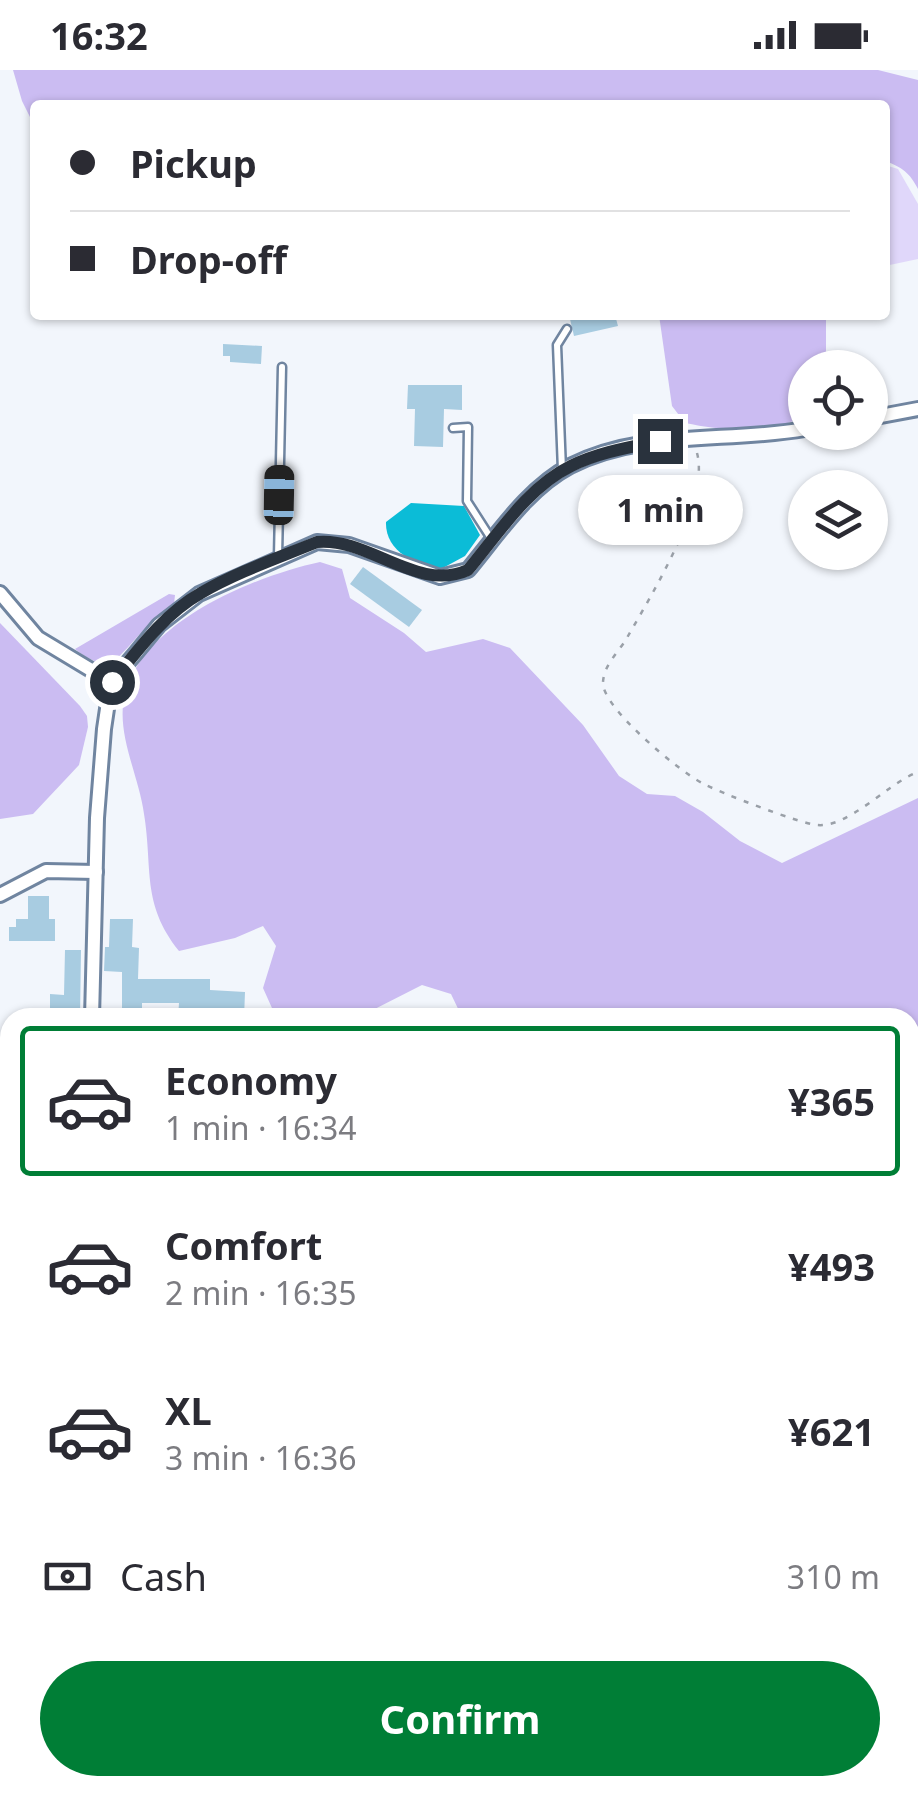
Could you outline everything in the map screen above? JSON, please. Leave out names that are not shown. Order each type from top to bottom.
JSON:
[{"type":"street","points":[[888,415],[918,409]]},
{"type":"street","points":[[92,1008],[101,765],[112,682],[160,625],[189,601],[317,542],[337,542],[440,577],[468,570],[527,500],[562,472],[619,449],[692,437],[788,432]]},
{"type":"street","points":[[0,593],[38,638],[112,682]]},
{"type":"street","points":[[0,894],[46,871],[96,872]]},
{"type":"lane","points":[[562,472],[557,345],[567,329]]},
{"type":"lane","points":[[278,558],[282,367]]},
{"type":"lane","points":[[453,428],[468,427],[467,501],[492,541]]},
{"type":"path","points":[[692,437],[700,482],[682,534],[626,640],[605,670],[602,686],[610,704],[681,770],[704,785],[818,826],[838,822],[918,772]]},
{"type":"shaded area","points":[[13,70],[878,70],[918,80],[918,189],[905,171],[890,163],[890,100],[30,100],[30,117]]},
{"type":"shaded area","points":[[890,167],[898,169],[918,204],[918,259],[890,265]]},
{"type":"shaded area","points":[[660,320],[826,320],[826,350],[788,350],[788,423],[746,430],[685,423],[672,406]]},
{"type":"shaded area","points":[[320,562],[342,569],[350,598],[426,652],[483,639],[510,648],[583,725],[619,776],[647,794],[675,796],[740,841],[782,863],[918,798],[918,1008],[458,1008],[451,994],[422,985],[377,1008],[272,1008],[263,988],[276,946],[263,926],[235,938],[179,951],[167,934],[154,901],[144,814],[125,739],[125,694],[136,668],[178,624],[235,591]]},
{"type":"shaded area","points":[[169,594],[175,595],[174,604],[120,656],[106,663],[97,662],[75,649]]},
{"type":"shaded area","points":[[0,623],[80,706],[88,727],[79,765],[33,814],[0,819]]},
{"type":"water","points":[[411,503],[464,506],[480,535],[465,556],[441,569],[412,560],[396,549],[386,522]]},
{"type":"building","points":[[570,320],[616,320],[618,326],[574,336]]},
{"type":"building","points":[[223,344],[262,346],[261,364],[230,362],[230,356],[223,356]]},
{"type":"building","points":[[408,385],[462,385],[462,410],[444,409],[443,447],[414,446],[415,409],[407,409]]},
{"type":"building","points":[[363,567],[422,610],[409,627],[350,584]]},
{"type":"building","points":[[28,896],[49,896],[49,919],[55,919],[55,941],[9,941],[9,927],[16,927],[16,919],[28,919]]},
{"type":"building","points":[[110,919],[133,919],[132,947],[139,948],[138,979],[210,979],[210,990],[245,992],[244,1008],[179,1008],[179,1003],[142,1003],[142,1008],[122,1008],[122,972],[104,971],[105,947],[109,947]]},
{"type":"building","points":[[65,950],[81,950],[80,1008],[50,1008],[50,994],[64,995]]},
{"type":"route","points":[[112,682],[160,625],[180,608],[249,569],[317,542],[337,542],[425,574],[455,575],[468,570],[527,500],[571,466],[619,449],[660,441]]}]
